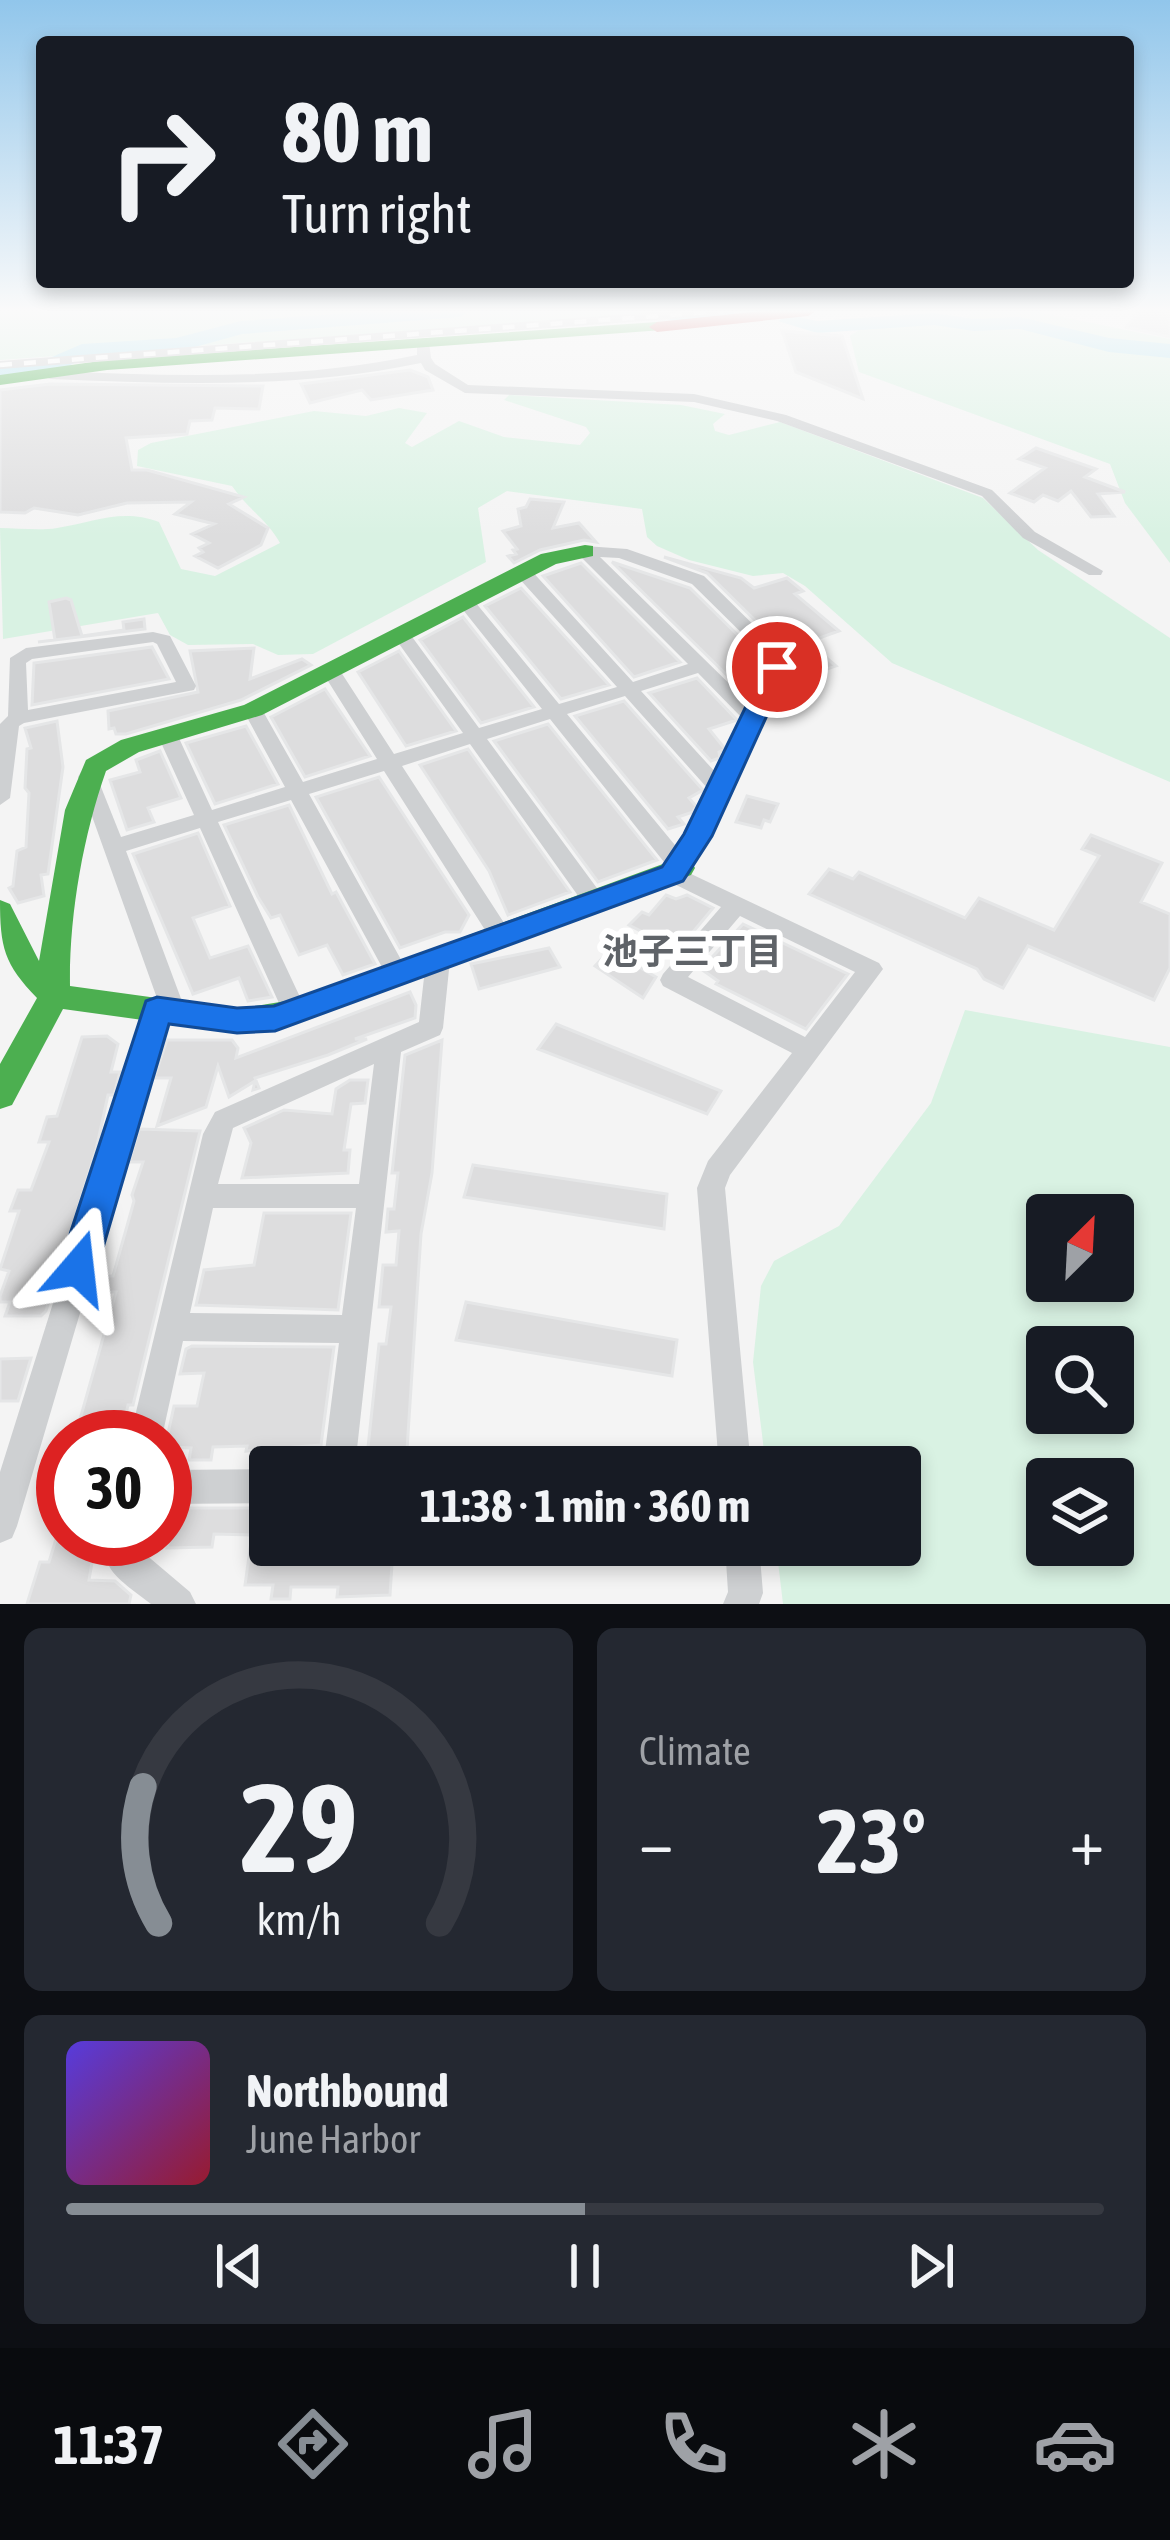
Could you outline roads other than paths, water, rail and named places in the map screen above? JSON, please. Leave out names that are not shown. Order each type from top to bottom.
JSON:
[{"type":"street","points":[[462,386],[694,398],[781,418],[987,493],[1029,536],[1095,571]]},
{"type":"street","points":[[585,550],[754,719]]},
{"type":"street","points":[[0,911],[23,966],[36,985],[54,996],[257,1022],[295,1012],[677,871],[777,667],[772,648],[690,575],[621,554],[585,550],[548,559],[254,710],[106,756],[88,776],[54,958],[54,996],[0,1095]]},
{"type":"street","points":[[524,572],[720,790]]},
{"type":"street","points":[[466,602],[677,871],[871,969],[718,1169],[711,1189],[733,1446]]},
{"type":"street","points":[[401,634],[594,901]]},
{"type":"street","points":[[0,798],[10,723],[18,718],[188,686],[164,640],[153,637],[26,654],[17,662],[18,718]]},
{"type":"street","points":[[114,847],[702,666]]},
{"type":"street","points":[[330,670],[500,935]]},
{"type":"street","points":[[254,710],[398,974]]},
{"type":"street","points":[[168,736],[295,1012]]},
{"type":"street","points":[[0,1526],[165,1011],[88,776]]},
{"type":"street","points":[[737,904],[672,980],[810,1052]]},
{"type":"street","points":[[152,1410],[216,1134],[224,1120],[431,1028],[438,960]]},
{"type":"street","points":[[342,1446],[389,1048]]},
{"type":"street","points":[[202,1196],[371,1196]]},
{"type":"street","points":[[172,1327],[356,1329]]},
{"type":"street","points":[[192,1487],[249,1486]]},
{"type":"street","points":[[132,1566],[178,1604]]},
{"type":"street","points":[[741,1604],[746,1593],[744,1566]]},
{"type":"district","name":"池子三丁目","points":[[692,951]]}]
